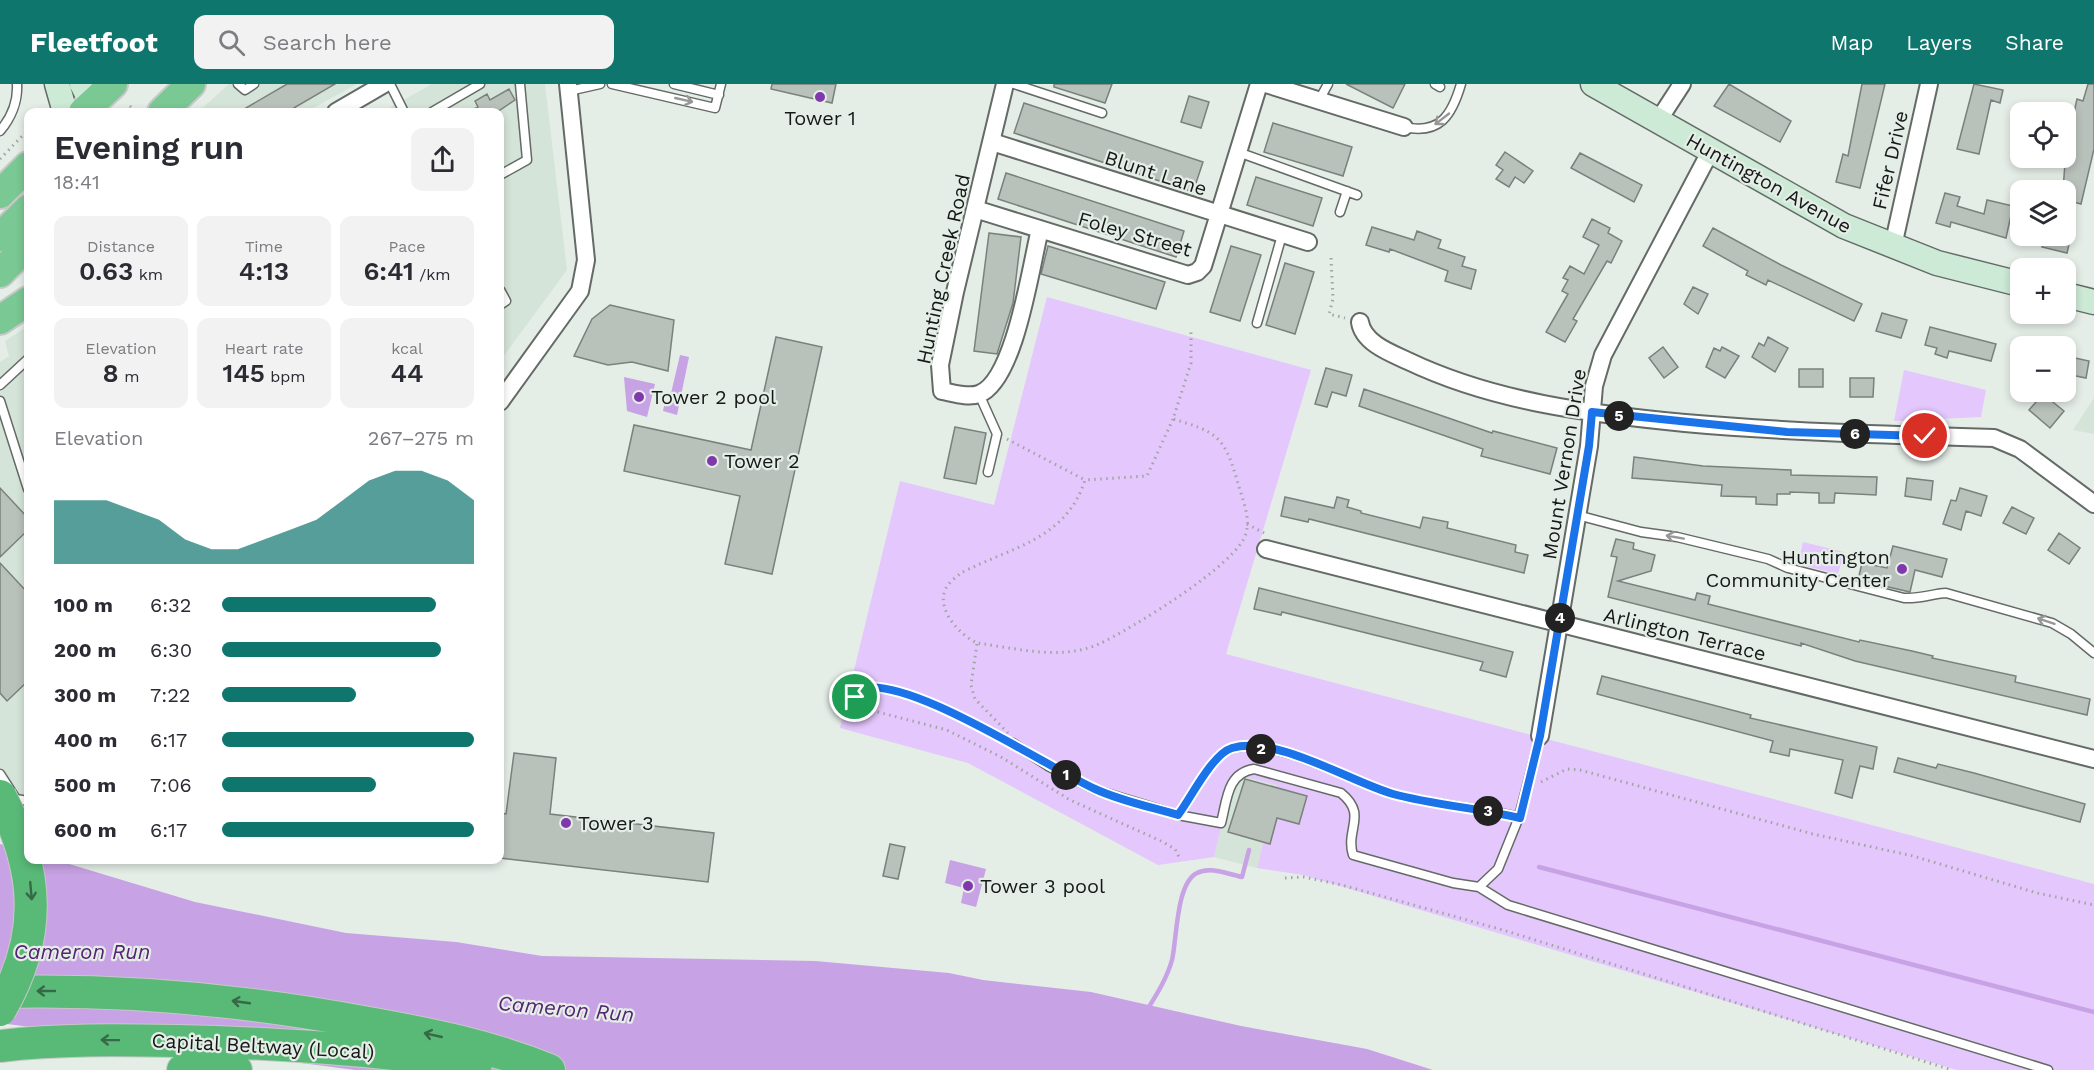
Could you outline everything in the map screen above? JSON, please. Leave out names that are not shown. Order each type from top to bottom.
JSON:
[{"type":"highway","points":[[166,108],[191,84]]},
{"type":"highway","points":[[85,107],[121,95]]},
{"type":"highway","points":[[0,194],[24,169]]},
{"type":"highway","points":[[0,237],[24,213]]},
{"type":"highway","points":[[0,273],[24,249]]},
{"type":"highway","points":[[0,320],[24,304]]},
{"type":"highway","points":[[0,796],[21,841],[24,854]]},
{"type":"highway","points":[[0,1010],[15,982],[25,952],[32,902],[26,864]]},
{"type":"highway","points":[[0,992],[72,991],[180,996],[302,1011],[424,1033],[506,1052],[549,1070]]},
{"type":"highway","name":"Capital Beltway (Local)","points":[[0,1046],[98,1039],[308,1045],[524,1070]]},
{"type":"highway","points":[[183,1070],[236,1070]]},
{"type":"main road","points":[[57,84],[85,107]]},
{"type":"main road","name":"Huntington Avenue","points":[[1593,84],[1814,212],[1937,263],[2010,281]]},
{"type":"main road","points":[[2076,298],[2094,302]]},
{"type":"street","points":[[343,108],[384,84]]},
{"type":"street","name":"Hunting Creek Road","points":[[979,394],[942,391],[940,364],[1005,84]]},
{"type":"street","name":"Foley Street","points":[[975,209],[1188,274],[1197,272],[1203,266],[1259,84]]},
{"type":"street","points":[[1266,84],[1404,127]]},
{"type":"street","points":[[1658,121],[1682,84]]},
{"type":"street","name":"Fifer Drive","points":[[1893,246],[1929,84]]},
{"type":"street","points":[[504,397],[572,304],[584,281],[586,260],[568,87]]},
{"type":"street","name":"Blunt Lane","points":[[992,142],[1219,216],[1308,242]]},
{"type":"street","name":"Mount Vernon Drive","points":[[1540,736],[1577,515],[1594,386],[1603,355],[1710,152]]},
{"type":"street","points":[[979,394],[995,383],[1010,358],[1040,229]]},
{"type":"street","points":[[1360,322],[1361,328],[1370,339],[1384,350],[1464,384],[1552,407],[1787,432],[1994,438],[2020,449],[2094,504]]},
{"type":"street","name":"Arlington Terrace","points":[[1266,549],[2094,759]]},
{"type":"lane","points":[[0,131],[9,121],[17,93],[16,84]]},
{"type":"lane","points":[[238,84],[245,90],[254,84]]},
{"type":"lane","points":[[390,84],[402,108]]},
{"type":"lane","points":[[439,108],[480,84]]},
{"type":"lane","points":[[504,173],[527,160],[520,84]]},
{"type":"lane","points":[[568,87],[600,84]]},
{"type":"lane","points":[[612,84],[715,108],[722,84]]},
{"type":"lane","points":[[674,84],[719,95]]},
{"type":"lane","points":[[1014,84],[1102,113]]},
{"type":"lane","points":[[1318,102],[1328,84]]},
{"type":"lane","points":[[1404,127],[1417,130],[1430,128],[1443,121],[1454,108],[1461,84]]},
{"type":"lane","points":[[1238,152],[1357,195]]},
{"type":"lane","points":[[1340,212],[1347,191]]},
{"type":"lane","points":[[1257,323],[1282,235]]},
{"type":"lane","points":[[0,385],[24,363]]},
{"type":"lane","points":[[979,394],[998,434],[988,472]]},
{"type":"lane","points":[[0,401],[24,476]]},
{"type":"lane","points":[[1577,515],[1641,532],[1677,537],[1768,560],[1788,568],[1904,598],[1921,599],[1933,594],[1947,593],[2052,623],[2071,634],[2094,653]]},
{"type":"lane","points":[[1479,887],[1498,869],[1520,818],[1540,736]]},
{"type":"lane","points":[[1013,743],[1048,766],[1096,790],[1178,815],[1221,823],[1235,776],[1243,771],[1254,770],[1341,793],[1351,801],[1355,821],[1350,844],[1353,855],[1453,883],[1479,887],[1508,905],[2048,1070]]},
{"type":"lane","points":[[1178,815],[1214,763],[1225,752],[1249,747],[1274,751],[1331,767],[1393,794],[1520,818]]},
{"type":"lane","points":[[0,774],[16,799],[24,800]]},
{"type":"path","points":[[121,95],[132,108]]},
{"type":"path","points":[[0,159],[24,134]]},
{"type":"path","points":[[1331,258],[1333,299],[1329,314],[1360,322]]},
{"type":"path","points":[[998,434],[1085,480],[1147,477],[1173,419],[1191,363],[1191,330]]},
{"type":"path","points":[[1085,480],[1078,501],[1056,527],[961,573],[945,590],[945,606],[950,619],[968,639],[977,643],[1065,652],[1098,644],[1164,607],[1235,552],[1246,534],[1247,514],[1233,468],[1220,438],[1206,429],[1173,419]]},
{"type":"path","points":[[977,643],[971,685],[975,699],[1009,734],[1013,743]]},
{"type":"path","points":[[1013,743],[945,710],[909,696],[880,688],[868,687],[856,691],[858,705],[862,708],[947,730],[1001,757],[1070,800],[1161,841],[1175,849],[1179,859]]},
{"type":"path","points":[[1528,785],[1534,785],[1568,769],[1580,770],[1813,834],[1913,856],[2037,893],[2094,905]]},
{"type":"path","points":[[1285,878],[1304,877],[1342,885],[1503,930],[1952,1070]]},
{"type":"shaded area","points":[[229,84],[357,84],[313,108],[202,108]]},
{"type":"shaded area","points":[[432,84],[545,84],[567,270],[504,356],[504,108],[389,108]]},
{"type":"shaded area","points":[[1047,297],[1311,370],[1226,654],[2094,884],[2094,1070],[1957,1070],[1303,875],[1257,868],[1277,785],[1234,774],[1214,857],[1158,865],[968,763],[840,728],[900,481],[994,505]]},
{"type":"shaded area","points":[[24,329],[24,828],[0,820],[0,362],[9,356],[5,341]]},
{"type":"shaded area","points":[[1904,370],[1986,390],[1981,417],[1894,421]]},
{"type":"shaded area","points":[[2094,398],[2094,434],[2073,430]]},
{"type":"shaded area","points":[[1803,542],[1844,552],[1838,574],[1798,564]]},
{"type":"shaded area","points":[[1234,774],[1277,785],[1257,868],[1214,857]]},
{"type":"water","name":"Tower 2 pool","points":[[680,355],[689,357],[677,415],[663,411],[664,406],[668,406]]},
{"type":"water","name":"Tower 2 pool","points":[[624,377],[655,384],[647,417],[627,411]]},
{"type":"water","name":"Cameron Run","points":[[0,844],[24,851],[24,864],[69,864],[195,902],[346,933],[456,942],[542,956],[815,961],[949,973],[983,980],[1091,992],[1241,1026],[1367,1049],[1433,1070],[355,1070],[0,1023]]},
{"type":"water","name":"Tower 3 pool","points":[[950,860],[986,869],[976,907],[961,903],[964,888],[945,883]]},
{"type":"building","points":[[287,84],[335,84],[294,108],[246,108]]},
{"type":"building","name":"Tower 1","points":[[772,84],[836,84],[832,103],[771,89]]},
{"type":"building","points":[[1054,84],[1112,84],[1105,103],[1054,87]]},
{"type":"building","points":[[1346,84],[1405,84],[1393,108]]},
{"type":"building","points":[[1729,84],[1791,121],[1780,142],[1714,106]]},
{"type":"building","points":[[1862,84],[1885,84],[1860,188],[1836,182],[1843,154],[1848,156]]},
{"type":"building","points":[[1974,84],[2003,90],[2000,103],[1991,100],[1979,154],[1957,149]]},
{"type":"building","points":[[2088,84],[2094,84],[2094,149],[2081,204],[2076,203],[2076,180],[2064,180],[2065,168],[2076,168],[2076,104],[2077,99],[2083,101]]},
{"type":"building","points":[[509,89],[515,100],[503,108],[476,108],[478,107],[475,101],[487,94],[490,100]]},
{"type":"building","points":[[1189,96],[1209,102],[1201,128],[1181,122]]},
{"type":"building","points":[[1024,103],[1203,162],[1193,192],[1014,133]]},
{"type":"building","points":[[1273,123],[1352,147],[1343,176],[1264,152]]},
{"type":"building","points":[[1505,152],[1533,171],[1524,183],[1515,177],[1509,187],[1496,179],[1503,170],[1496,165]]},
{"type":"building","points":[[1580,153],[1642,185],[1634,202],[1571,168]]},
{"type":"building","points":[[1006,173],[1184,231],[1176,257],[998,199]]},
{"type":"building","points":[[1256,177],[1322,198],[1313,226],[1247,205]]},
{"type":"building","points":[[1945,193],[1960,197],[1957,206],[1984,214],[1987,200],[2010,205],[2006,238],[1951,222],[1950,227],[1936,223]]},
{"type":"building","points":[[1592,219],[1610,228],[1608,233],[1622,241],[1611,263],[1607,261],[1573,319],[1577,321],[1565,342],[1546,332],[1568,294],[1562,291],[1568,280],[1563,278],[1570,266],[1584,274],[1599,245],[1583,237]]},
{"type":"building","points":[[1372,227],[1414,240],[1417,231],[1441,240],[1438,248],[1465,257],[1462,266],[1476,270],[1471,289],[1445,281],[1448,271],[1390,249],[1389,252],[1366,245]]},
{"type":"building","points":[[1713,228],[1781,265],[1862,304],[1854,321],[1768,280],[1766,285],[1746,275],[1748,271],[1703,246]]},
{"type":"building","points":[[989,233],[1021,237],[1013,303],[997,354],[974,351]]},
{"type":"building","points":[[1048,246],[1165,282],[1156,309],[1041,274]]},
{"type":"building","points":[[1231,246],[1261,255],[1240,321],[1210,312]]},
{"type":"building","points":[[2042,246],[2069,246],[2067,253]]},
{"type":"building","points":[[1285,263],[1314,272],[1295,334],[1266,325]]},
{"type":"building","points":[[1693,287],[1708,294],[1698,314],[1684,304]]},
{"type":"building","points":[[610,305],[674,320],[668,371],[632,362],[608,365],[574,356],[592,319]]},
{"type":"building","points":[[1882,313],[1907,320],[1901,338],[1876,331]]},
{"type":"building","points":[[1930,327],[1996,344],[1991,361],[1949,351],[1947,358],[1935,354],[1937,348],[1925,345]]},
{"type":"building","name":"Tower 2","points":[[776,337],[822,347],[772,574],[725,564],[740,496],[624,471],[634,425],[751,450]]},
{"type":"building","points":[[1768,337],[1788,348],[1775,372],[1752,357],[1759,343],[1764,346]]},
{"type":"building","points":[[1663,347],[1678,367],[1664,378],[1649,358]]},
{"type":"building","points":[[1722,347],[1739,356],[1725,378],[1706,367],[1714,348],[1720,351]]},
{"type":"building","points":[[2076,358],[2089,361],[2086,378],[2076,376]]},
{"type":"building","points":[[1326,368],[1352,375],[1346,396],[1332,392],[1327,407],[1315,404]]},
{"type":"building","points":[[1799,369],[1823,369],[1823,387],[1799,387]]},
{"type":"building","points":[[1850,378],[1874,378],[1873,397],[1850,397]]},
{"type":"building","points":[[1364,389],[1492,433],[1493,431],[1557,448],[1550,474],[1481,456],[1483,449],[1359,406]]},
{"type":"building","points":[[2036,402],[2053,402],[2064,411],[2050,428],[2029,410]]},
{"type":"building","points":[[955,427],[986,433],[976,484],[944,478]]},
{"type":"building","points":[[1634,457],[1703,466],[1791,470],[1791,475],[1877,477],[1876,495],[1835,493],[1834,503],[1819,503],[1819,493],[1790,492],[1790,494],[1777,494],[1777,505],[1756,504],[1756,497],[1721,496],[1722,485],[1632,478]]},
{"type":"building","points":[[1907,478],[1933,481],[1931,500],[1905,496]]},
{"type":"building","points":[[0,488],[24,514],[24,534],[0,557]]},
{"type":"building","points":[[1960,488],[1987,496],[1981,516],[1966,511],[1961,530],[1943,524],[1951,500],[1956,501]]},
{"type":"building","points":[[1285,497],[1334,508],[1337,497],[1349,500],[1347,507],[1361,511],[1361,513],[1420,528],[1423,517],[1448,522],[1447,528],[1516,545],[1515,552],[1528,555],[1524,573],[1309,519],[1308,522],[1281,516]]},
{"type":"building","points":[[2012,507],[2034,518],[2026,534],[2003,523]]},
{"type":"building","points":[[2059,533],[2080,548],[2069,564],[2048,550]]},
{"type":"building","points":[[1616,539],[1634,543],[1633,549],[1655,555],[1651,571],[1618,581],[1695,600],[1697,593],[1710,596],[1708,604],[1859,642],[1860,640],[1912,651],[1933,656],[1932,658],[2016,676],[2015,682],[2090,699],[2087,715],[1855,661],[1801,643],[1801,646],[1608,597],[1617,557],[1611,556]]},
{"type":"building","name":"Huntington Community Center","points":[[1893,546],[1947,559],[1942,577],[1915,570],[1910,592],[1858,580],[1862,563],[1887,568]]},
{"type":"building","points":[[0,563],[24,589],[24,685],[7,701],[0,693]]},
{"type":"building","points":[[1259,588],[1513,652],[1506,677],[1480,670],[1483,662],[1282,612],[1281,615],[1254,609]]},
{"type":"building","points":[[1602,676],[1751,715],[1750,718],[1877,747],[1873,769],[1860,766],[1852,798],[1835,793],[1843,760],[1790,749],[1789,756],[1770,752],[1773,741],[1597,694]]},
{"type":"building","name":"Tower 3","points":[[514,753],[556,758],[550,814],[714,833],[708,882],[504,858],[504,814],[506,814]]},
{"type":"building","points":[[1898,758],[1936,768],[1938,764],[2085,804],[2080,822],[1894,772]]},
{"type":"building","points":[[1245,779],[1307,796],[1299,824],[1277,818],[1270,844],[1228,832]]},
{"type":"building","points":[[890,844],[905,847],[898,879],[883,876]]},
{"type":"waterway","points":[[1147,1010],[1170,967],[1178,912],[1190,879],[1197,873],[1208,870],[1242,877],[1249,850]]},
{"type":"waterway","points":[[1539,867],[2094,1012]]},
{"type":"place","name":"Tower 1","points":[[820,97]]},
{"type":"place","name":"Tower 2 pool","points":[[639,397]]},
{"type":"place","name":"Tower 2","points":[[712,461]]},
{"type":"place","name":"Huntington Community Center","points":[[1902,569]]},
{"type":"place","name":"Tower 3","points":[[566,823]]},
{"type":"place","name":"Tower 3 pool","points":[[968,886]]},
{"type":"route","points":[[855,697],[856,691],[868,687],[909,696],[1003,737],[1048,766],[1096,790],[1178,815],[1214,763],[1225,752],[1233,748],[1249,747],[1274,751],[1331,767],[1393,794],[1520,818],[1540,736],[1589,446],[1592,412],[1630,418],[1787,432],[1925,436]]}]
